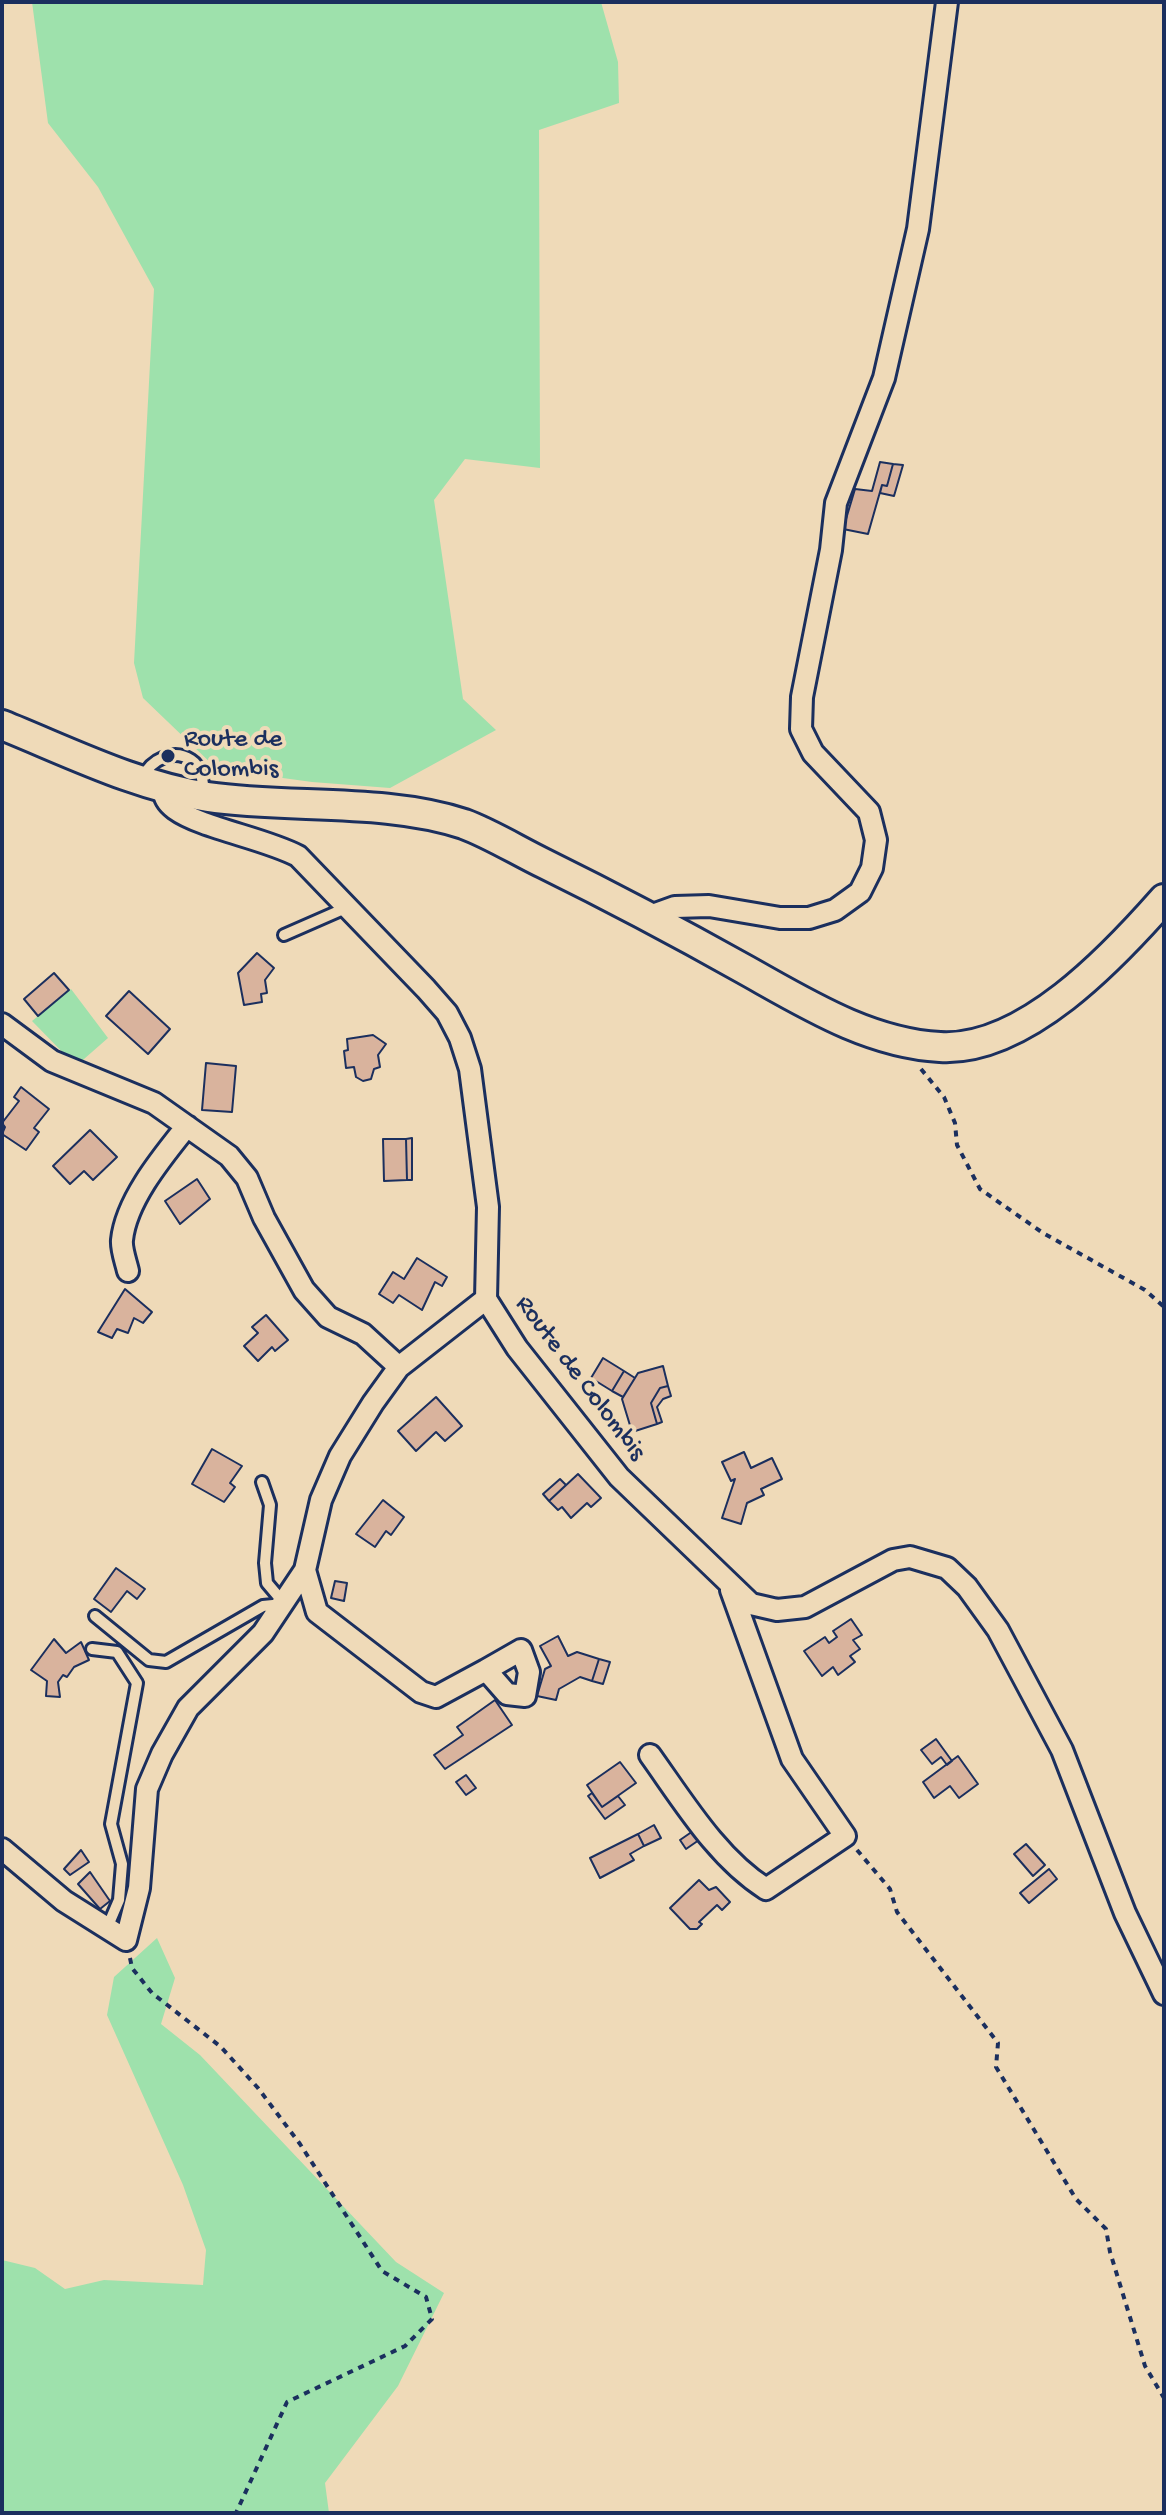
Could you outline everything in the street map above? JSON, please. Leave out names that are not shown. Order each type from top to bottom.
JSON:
[{"type":"street","points":[[650,916],[675,907],[709,906],[780,918],[809,918],[835,910],[860,892],[872,868],[876,840],[869,812],[813,753],[801,729],[802,697],[831,550],[836,503],[884,378],[918,229],[947,2]]},
{"type":"street","points":[[2,725],[152,785],[205,796],[360,808],[464,824],[650,916],[833,1017],[907,1042],[942,1047],[974,1044],[1001,1036],[1034,1018],[1097,966],[1164,899]]},
{"type":"street","name":"Route de Colombis","points":[[152,785],[178,811],[274,843],[298,856],[447,1013],[460,1038],[470,1069],[488,1207],[486,1299],[517,1348],[619,1477],[730,1586]]},
{"type":"street","points":[[2,1024],[52,1061],[154,1103],[229,1156],[247,1178],[264,1218],[312,1299],[328,1317],[363,1334],[399,1367]]},
{"type":"street","points":[[128,1271],[121,1241],[138,1194],[159,1160],[187,1126]]},
{"type":"street","points":[[2,1849],[64,1901],[126,1940],[139,1888],[147,1789],[162,1754],[188,1708],[263,1633],[285,1603],[305,1570],[321,1500],[340,1456],[399,1367],[486,1299]]},
{"type":"street","points":[[730,1586],[751,1604],[777,1610],[805,1607],[893,1560],[910,1557],[947,1568],[967,1587],[998,1630],[1062,1750],[1125,1913],[1164,1994]]},
{"type":"street","points":[[305,1570],[317,1612],[421,1692],[436,1697],[486,1670]]},
{"type":"street","points":[[650,1755],[715,1841],[746,1876],[766,1889],[845,1836],[792,1759],[730,1586]]},
{"type":"lane","points":[[284,935],[348,907]]},
{"type":"lane","points":[[262,1482],[270,1505],[265,1563],[267,1583],[285,1603]]},
{"type":"lane","points":[[95,1616],[149,1660],[166,1662],[263,1606],[285,1603]]},
{"type":"lane","points":[[92,1649],[117,1652],[137,1683],[111,1824],[122,1864],[119,1900],[106,1930]]},
{"type":"path","points":[[907,1042],[917,1063],[944,1097],[964,1162],[980,1189],[1043,1233],[1145,1290],[1164,1307]]},
{"type":"path","points":[[845,1836],[890,1889],[897,1912],[998,2043],[996,2067],[1076,2199],[1106,2229],[1110,2252],[1145,2366],[1164,2398]]},
{"type":"path","points":[[126,1940],[132,1968],[152,1993],[221,2047],[258,2088],[300,2144],[382,2271],[426,2297],[432,2319],[405,2346],[368,2367],[287,2402],[236,2513]]},
{"type":"green space","points":[[32,2],[601,2],[618,62],[619,103],[539,130],[540,468],[465,459],[434,500],[463,699],[496,730],[390,788],[312,782],[217,769],[143,698],[134,663],[154,289],[98,187],[48,123]]},
{"type":"green space","points":[[71,989],[108,1038],[76,1066],[32,1021]]},
{"type":"green space","points":[[157,1938],[175,1978],[161,2024],[200,2055],[396,2262],[444,2293],[398,2386],[325,2483],[329,2513],[2,2513],[2,2260],[35,2268],[65,2289],[104,2280],[203,2285],[206,2250],[183,2185],[107,2015],[114,1977]]},
{"type":"building","points":[[880,462],[893,464],[887,486],[882,485],[868,534],[843,529],[855,489],[872,491]]},
{"type":"building","points":[[893,464],[903,465],[894,496],[880,493],[882,485],[887,486]]},
{"type":"building","points":[[257,953],[274,968],[265,980],[267,993],[261,994],[262,1002],[244,1005],[238,973]]},
{"type":"building","points":[[54,973],[69,990],[38,1016],[24,999]]},
{"type":"building","points":[[129,991],[170,1029],[148,1054],[106,1016]]},
{"type":"building","points":[[373,1035],[386,1044],[378,1055],[380,1067],[374,1069],[371,1079],[363,1081],[356,1077],[354,1067],[346,1068],[344,1051],[348,1050],[347,1039]]},
{"type":"building","points":[[206,1063],[236,1066],[232,1112],[202,1110]]},
{"type":"building","points":[[21,1087],[49,1109],[34,1128],[39,1132],[26,1150],[2,1134],[5,1127],[2,1123],[19,1101],[14,1097]]},
{"type":"building","points":[[90,1130],[117,1157],[93,1180],[84,1171],[70,1184],[53,1166]]},
{"type":"building","points":[[412,1138],[412,1180],[407,1180],[406,1139]]},
{"type":"building","points":[[383,1139],[406,1139],[407,1180],[384,1181]]},
{"type":"building","points":[[197,1179],[210,1199],[180,1224],[165,1201]]},
{"type":"building","points":[[417,1258],[447,1277],[442,1286],[435,1282],[422,1310],[399,1295],[393,1303],[379,1294],[393,1272],[404,1279]]},
{"type":"building","points":[[125,1289],[152,1312],[143,1323],[134,1318],[128,1333],[117,1329],[112,1338],[98,1332]]},
{"type":"building","points":[[266,1315],[288,1340],[275,1351],[272,1347],[258,1361],[244,1346],[258,1333],[252,1327]]},
{"type":"building","points":[[603,1358],[624,1371],[612,1391],[591,1378]]},
{"type":"building","points":[[663,1366],[668,1386],[660,1388],[651,1403],[657,1424],[632,1432],[622,1399],[638,1373]]},
{"type":"building","points":[[624,1371],[635,1378],[623,1397],[612,1391]]},
{"type":"building","points":[[668,1386],[671,1396],[663,1399],[657,1407],[662,1422],[657,1424],[651,1403],[660,1388]]},
{"type":"building","points":[[436,1397],[462,1426],[445,1441],[436,1432],[416,1451],[398,1431]]},
{"type":"building","points":[[212,1449],[242,1466],[230,1483],[235,1487],[224,1502],[192,1484]]},
{"type":"building","points":[[744,1452],[751,1468],[772,1458],[782,1479],[761,1489],[764,1495],[747,1503],[741,1524],[722,1518],[735,1479],[731,1481],[722,1462]]},
{"type":"building","points":[[578,1474],[601,1498],[591,1507],[587,1503],[571,1518],[562,1507],[558,1510],[549,1501]]},
{"type":"building","points":[[560,1479],[566,1485],[549,1501],[543,1494]]},
{"type":"building","points":[[383,1500],[404,1517],[391,1535],[386,1531],[375,1547],[356,1534]]},
{"type":"building","points":[[116,1568],[145,1589],[137,1599],[127,1591],[111,1612],[94,1599]]},
{"type":"building","points":[[335,1581],[347,1583],[344,1601],[331,1598]]},
{"type":"building","points":[[851,1619],[862,1635],[853,1640],[860,1649],[850,1656],[855,1662],[838,1675],[833,1667],[822,1676],[804,1651],[825,1637],[829,1643],[837,1637],[833,1631]]},
{"type":"building","points":[[558,1636],[568,1656],[577,1652],[599,1659],[592,1681],[580,1677],[559,1689],[556,1700],[537,1696],[545,1669],[551,1666],[540,1646]]},
{"type":"building","points":[[54,1639],[66,1653],[81,1642],[89,1660],[74,1667],[67,1677],[63,1675],[58,1682],[60,1697],[46,1696],[47,1681],[31,1670]]},
{"type":"building","points":[[599,1659],[610,1662],[603,1684],[592,1681]]},
{"type":"building","points":[[495,1700],[512,1725],[445,1769],[434,1755],[463,1735],[457,1727]]},
{"type":"building","points":[[936,1739],[952,1761],[947,1765],[941,1757],[932,1764],[921,1750]]},
{"type":"building","points":[[958,1756],[978,1784],[959,1798],[950,1786],[934,1798],[923,1782]]},
{"type":"building","points":[[620,1762],[636,1783],[602,1807],[587,1785]]},
{"type":"building","points":[[466,1775],[476,1788],[466,1795],[456,1782]]},
{"type":"building","points":[[592,1793],[602,1807],[618,1796],[625,1805],[605,1819],[588,1796]]},
{"type":"building","points":[[654,1825],[661,1838],[644,1846],[638,1834]]},
{"type":"building","points":[[693,1831],[699,1840],[686,1849],[680,1840]]},
{"type":"building","points":[[638,1834],[644,1846],[630,1854],[634,1860],[600,1878],[590,1858]]},
{"type":"building","points":[[1026,1844],[1045,1865],[1033,1876],[1014,1854]]},
{"type":"building","points":[[81,1850],[89,1862],[70,1875],[64,1869]]},
{"type":"building","points":[[1049,1869],[1057,1879],[1029,1903],[1020,1893]]},
{"type":"building","points":[[90,1872],[110,1901],[100,1909],[78,1884]]},
{"type":"building","points":[[699,1880],[709,1890],[716,1887],[730,1902],[722,1910],[717,1905],[699,1922],[702,1924],[697,1929],[690,1929],[670,1908]]},
{"type":"place","name":"Route de Colombis","points":[[168,756]]}]
